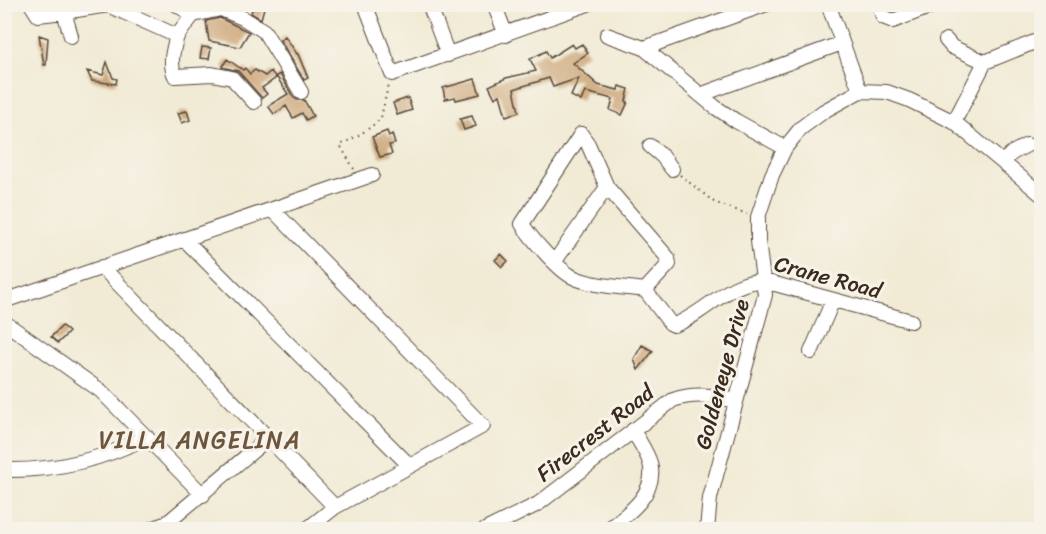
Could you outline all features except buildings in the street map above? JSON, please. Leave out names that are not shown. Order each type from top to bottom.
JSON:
[{"type":"street","points":[[31,4],[38,15],[108,5],[177,36]]},
{"type":"street","points":[[176,4],[193,15]]},
{"type":"street","points":[[365,4],[392,74],[506,35],[560,10],[588,4]]},
{"type":"street","points":[[429,4],[448,55]]},
{"type":"street","points":[[495,4],[506,35]]},
{"type":"street","points":[[644,48],[767,4]]},
{"type":"street","points":[[828,4],[860,91],[886,92],[909,100],[954,122],[1041,195]]},
{"type":"street","points":[[879,4],[884,17],[893,21],[937,4]]},
{"type":"street","points":[[254,102],[232,78],[212,74],[175,76],[172,66],[174,46],[177,36],[193,15],[221,9],[243,18],[264,31],[301,92]]},
{"type":"street","points":[[64,12],[71,36]]},
{"type":"street","points":[[607,35],[644,48],[736,122],[785,148]]},
{"type":"street","points":[[954,122],[985,62],[1041,39]]},
{"type":"street","points":[[946,40],[952,47],[985,62]]},
{"type":"street","points":[[700,94],[842,43]]},
{"type":"street","name":"Goldeneye Drive","points":[[707,530],[710,498],[765,295],[758,241],[758,217],[772,175],[785,148],[801,128],[824,111],[860,91]]},
{"type":"street","points":[[581,134],[588,144],[607,187],[668,258],[669,264],[645,290],[589,282],[571,276],[555,261],[522,224],[581,134]]},
{"type":"street","points":[[1003,162],[1012,153],[1027,145]]},
{"type":"street","points":[[650,146],[672,169]]},
{"type":"street","points":[[4,301],[372,175]]},
{"type":"street","points":[[555,261],[607,187]]},
{"type":"street","points":[[273,210],[483,426],[335,507],[306,530]]},
{"type":"street","points":[[185,240],[409,465]]},
{"type":"street","points":[[102,267],[335,507]]},
{"type":"street","name":"Crane Road","points":[[645,290],[670,323],[675,325],[726,293],[752,280],[764,281],[911,321]]},
{"type":"street","points":[[812,352],[833,300]]},
{"type":"street","points":[[4,322],[101,391],[203,495]]},
{"type":"street","name":"Firecrest Road","points":[[485,530],[538,504],[673,400],[687,395],[705,394],[736,401]]},
{"type":"street","points":[[607,530],[623,525],[640,502],[652,477],[650,462],[633,430]]},
{"type":"street","points":[[4,470],[94,459],[120,451],[147,436]]},
{"type":"street","points":[[150,530],[167,523],[203,495],[267,439]]},
{"type":"path","points":[[357,180],[354,169],[340,145],[359,137],[365,129],[381,118],[392,74]]},
{"type":"path","points":[[672,169],[714,202],[740,213],[758,217]]},
{"type":"district","name":"VILLA ANGELINA","points":[[200,440]]}]
